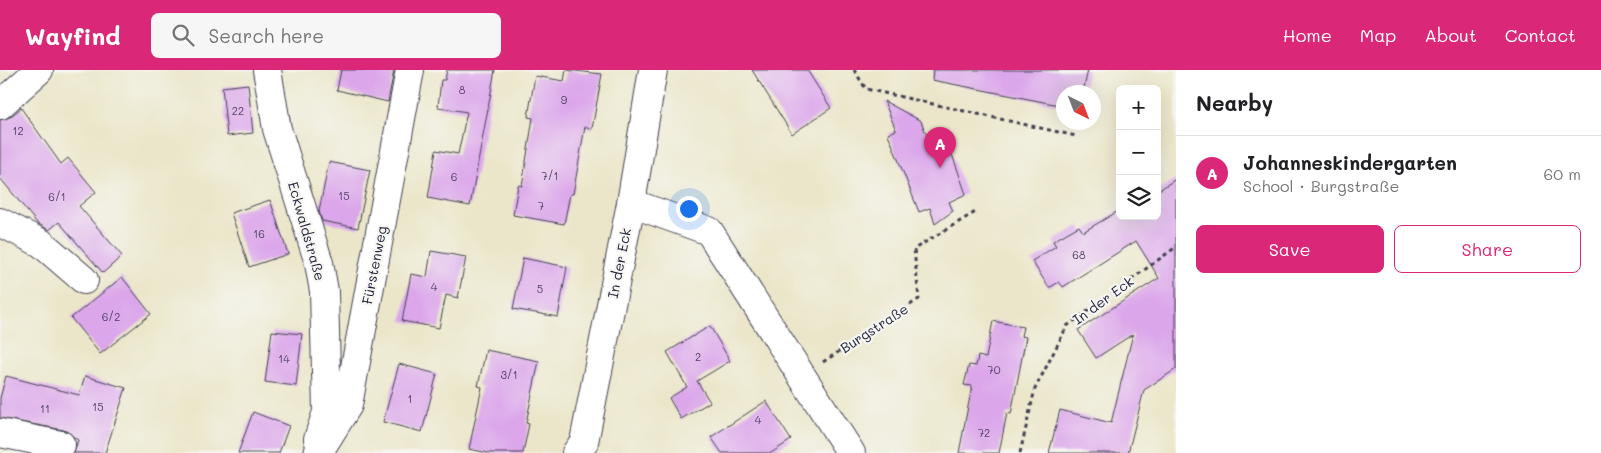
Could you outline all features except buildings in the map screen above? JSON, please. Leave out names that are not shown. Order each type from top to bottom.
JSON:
[{"type":"street","points":[[0,105],[39,70]]},
{"type":"street","name":"Eckwaldstraße","points":[[267,70],[277,129],[319,263],[324,290],[327,412],[313,453]]},
{"type":"street","name":"Fürstenweg","points":[[318,453],[348,405],[410,70]]},
{"type":"street","name":"In der Eck","points":[[576,453],[584,442],[631,203],[653,70]]},
{"type":"street","points":[[631,203],[709,231],[850,453]]},
{"type":"street","points":[[0,222],[41,243],[84,280]]},
{"type":"street","points":[[0,433],[61,445]]},
{"type":"path","points":[[854,70],[866,89],[1076,136]]},
{"type":"path","name":"Burgstraße","points":[[802,376],[919,299],[914,249],[977,211]]},
{"type":"path","name":"In der Eck","points":[[1020,453],[1035,389],[1067,326],[1176,247]]},
{"type":"place","name":"Johanneskindergarten","points":[[940,168]]}]
